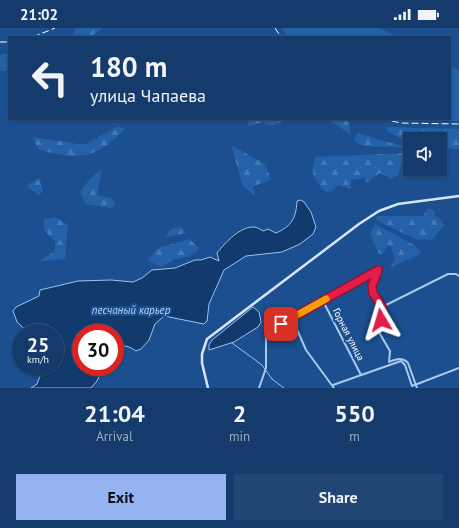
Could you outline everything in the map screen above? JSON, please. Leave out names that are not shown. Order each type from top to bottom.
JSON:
[{"type":"street","points":[[208,388],[202,363],[204,346],[212,335],[233,318],[359,224],[379,211],[403,203],[459,196]]},
{"type":"street","points":[[259,388],[266,368],[266,333],[270,329],[378,270],[372,286],[373,293],[382,307],[380,334],[390,351],[390,363]]},
{"type":"street","points":[[382,307],[448,274],[456,274],[459,277]]},
{"type":"street","name":"Горная улица","points":[[323,301],[361,375]]},
{"type":"street","points":[[292,318],[306,350],[334,387],[400,358],[406,360],[408,363],[417,388]]},
{"type":"street","points":[[416,384],[459,368]]},
{"type":"green space","points":[[75,28],[103,28],[91,36],[73,36]]},
{"type":"green space","points":[[282,28],[380,28],[395,36],[287,36]]},
{"type":"green space","points":[[8,54],[8,70],[0,71],[0,55]]},
{"type":"green space","points":[[451,66],[459,70],[459,121],[406,120],[451,120]]},
{"type":"green space","points":[[249,120],[284,120],[272,126],[263,122],[248,126]]},
{"type":"green space","points":[[329,120],[348,120],[351,135]]},
{"type":"green space","points":[[118,126],[125,129],[105,147],[86,155],[66,155],[39,150],[32,137],[84,145]]},
{"type":"green space","points":[[387,127],[459,129],[459,149],[447,148],[447,132],[403,132],[403,140],[387,131]]},
{"type":"green space","points":[[360,134],[403,146],[403,148],[363,146],[354,141],[356,135]]},
{"type":"green space","points":[[231,145],[265,164],[271,180],[254,186],[255,196],[243,186]]},
{"type":"green space","points":[[403,153],[403,159],[398,175],[391,179],[380,173],[366,183],[364,178],[351,180],[351,189],[337,185],[333,191],[326,192],[315,180],[313,168],[315,157]]},
{"type":"green space","points":[[102,169],[97,195],[112,198],[116,205],[110,208],[86,204],[80,192],[89,180]]},
{"type":"green space","points":[[39,178],[43,191],[39,195],[27,187]]},
{"type":"green space","points":[[428,208],[435,211],[435,216],[439,218],[444,225],[432,240],[415,239],[376,220],[377,216],[423,216]]},
{"type":"green space","points":[[55,217],[68,225],[65,259],[39,261],[55,251],[55,241],[44,230],[44,219]]},
{"type":"green space","points":[[375,224],[416,246],[421,252],[418,255],[390,268],[395,259],[391,247],[388,245],[383,254],[379,254],[370,234]]},
{"type":"green space","points":[[178,227],[183,229],[186,233],[165,237],[170,230]]},
{"type":"green space","points":[[190,239],[199,248],[191,255],[171,261],[162,266],[156,265],[148,259],[158,248]]},
{"type":"water","name":"песчаный карьер","points":[[301,200],[304,202],[311,212],[316,227],[313,234],[300,244],[282,252],[246,256],[224,270],[209,304],[207,321],[204,324],[164,316],[155,324],[149,340],[141,349],[136,351],[124,346],[124,324],[72,324],[72,376],[99,376],[97,381],[91,388],[31,388],[37,384],[40,376],[64,376],[64,324],[19,324],[13,311],[16,307],[39,296],[40,290],[78,281],[111,280],[133,282],[142,278],[152,270],[175,268],[195,260],[210,257],[219,261],[217,253],[229,240],[244,229],[255,227],[263,231],[268,229],[276,233],[286,227],[294,217],[297,201]]},
{"type":"water","points":[[253,307],[259,312],[261,322],[258,327],[234,342],[209,350],[209,345],[212,340]]},
{"type":"waterway","points":[[232,343],[262,365],[272,379],[284,388]]},
{"type":"railway","points":[[35,36],[55,28]]},
{"type":"railway","points":[[275,28],[280,36]]},
{"type":"railway","points":[[0,42],[8,42]]},
{"type":"railway","points":[[387,120],[401,123],[459,124]]},
{"type":"slow traffic","points":[[297,315],[326,299]]},
{"type":"route","points":[[281,324],[378,270],[372,286],[373,293],[382,307],[381,320]]}]
